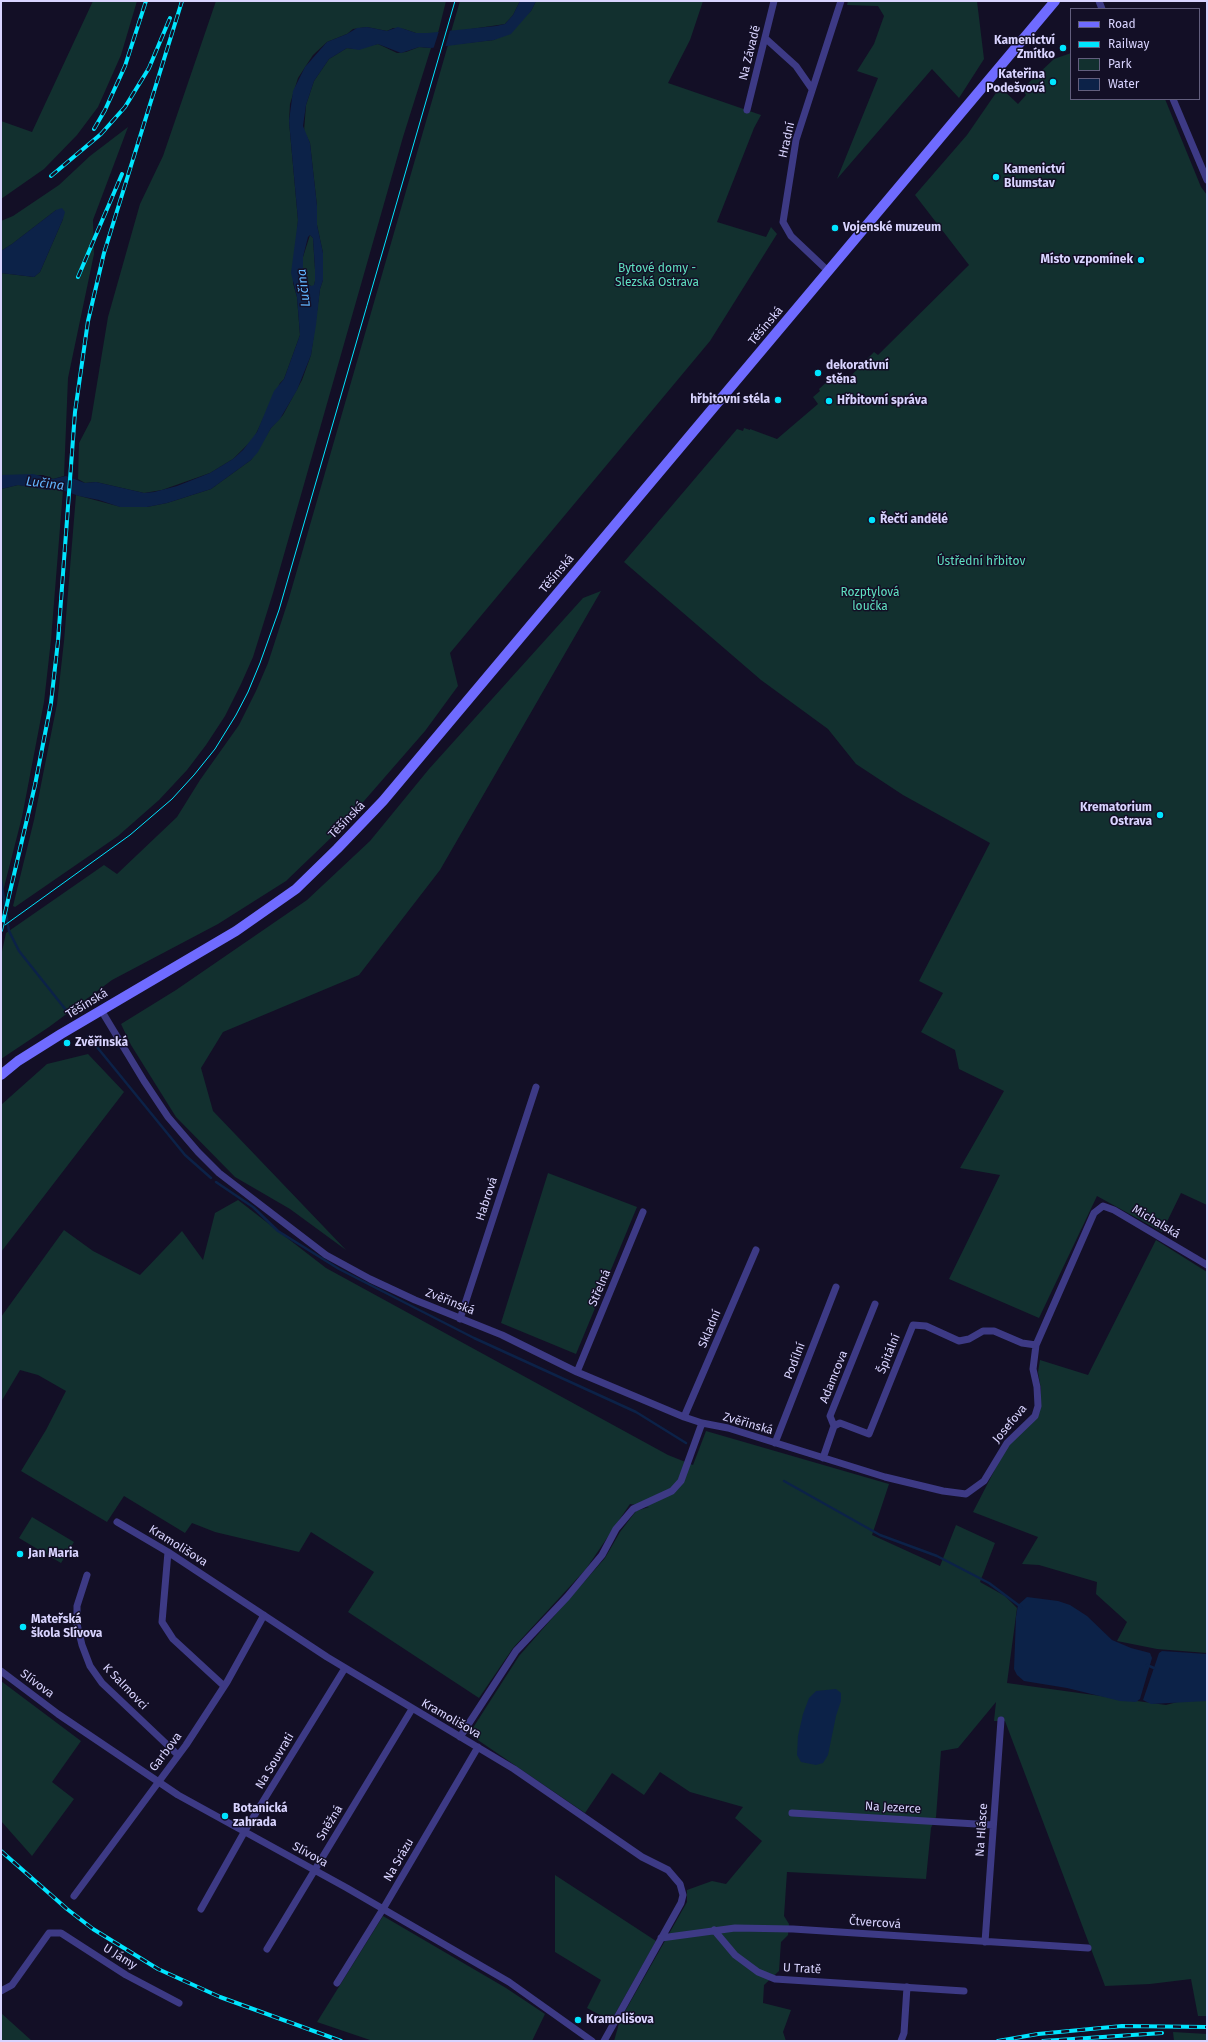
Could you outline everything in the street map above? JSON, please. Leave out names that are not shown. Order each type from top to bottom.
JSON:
[{"type":"main road","name":"Těšínská","points":[[1,1075],[18,1061],[101,1010],[236,931],[296,889],[337,849],[383,801],[1055,1]]},
{"type":"street","name":"Na Závadě","points":[[747,110],[774,1]]},
{"type":"street","name":"Hradní","points":[[828,271],[790,236],[784,222],[796,140],[841,1]]},
{"type":"street","points":[[765,38],[796,66],[812,89]]},
{"type":"street","points":[[1173,100],[1207,180]]},
{"type":"street","name":"Zvěřinská","points":[[101,1010],[144,1081],[168,1117],[219,1173],[326,1255],[370,1279],[502,1335],[577,1372],[684,1417],[702,1424],[728,1428],[775,1442],[885,1477]]},
{"type":"street","name":"Habrová","points":[[460,1318],[536,1087]]},
{"type":"street","name":"Michalská","points":[[1094,1213],[1103,1206],[1114,1210],[1207,1265]]},
{"type":"street","name":"Střelná","points":[[577,1372],[643,1212]]},
{"type":"street","name":"Josefova","points":[[885,1477],[943,1491],[966,1494],[984,1481],[1006,1443],[1035,1416],[1038,1406],[1037,1388],[1033,1369],[1036,1345],[1094,1213]]},
{"type":"street","name":"Skladní","points":[[684,1417],[756,1250]]},
{"type":"street","name":"Podílní","points":[[775,1442],[836,1287]]},
{"type":"street","name":"Adamcova","points":[[823,1458],[834,1426],[830,1416],[875,1304]]},
{"type":"street","name":"Špitální","points":[[834,1426],[840,1423],[870,1434],[913,1325],[926,1326],[959,1341],[969,1339],[983,1331],[994,1331],[1022,1343],[1036,1345]]},
{"type":"street","points":[[460,1737],[516,1651],[567,1597],[602,1555],[616,1529],[632,1509],[672,1491],[681,1481],[702,1424]]},
{"type":"street","name":"Kramolišova","points":[[117,1522],[168,1552],[345,1668],[514,1769],[642,1857],[668,1870],[680,1884],[683,1895],[681,1903],[604,2041]]},
{"type":"street","points":[[168,1552],[162,1622],[173,1640],[224,1686]]},
{"type":"street","name":"K Salmovci","points":[[87,1575],[77,1606],[77,1624],[82,1645],[90,1666],[102,1682],[178,1756]]},
{"type":"street","name":"Garbova","points":[[74,1896],[157,1782],[178,1756],[224,1686],[264,1615]]},
{"type":"street","name":"Na Souvrati","points":[[201,1909],[244,1832],[345,1668]]},
{"type":"street","name":"Slívova","points":[[1,1671],[58,1714],[157,1782],[210,1814],[315,1870],[509,1982],[592,2041]]},
{"type":"street","name":"Sněžná","points":[[267,1949],[412,1709]]},
{"type":"street","name":"Na Hlásce","points":[[985,1942],[1000,1720]]},
{"type":"street","name":"Na Srázu","points":[[337,1983],[383,1909],[478,1747]]},
{"type":"street","name":"Na Jezerce","points":[[792,1814],[993,1825]]},
{"type":"street","name":"Čtvercová","points":[[661,1938],[735,1928],[793,1929],[1088,1948]]},
{"type":"street","name":"U Tratě","points":[[714,1930],[735,1955],[758,1972],[775,1979],[907,1986],[964,1991]]},
{"type":"street","name":"U Jámy","points":[[1,1991],[12,1985],[49,1933],[61,1933],[126,1975],[179,2003]]},
{"type":"street","points":[[901,2041],[904,2033],[907,1986]]},
{"type":"green space","points":[[93,1],[137,1],[121,55],[98,107],[77,135],[44,169],[1,199],[1,121],[32,132]]},
{"type":"green space","points":[[216,1],[446,1],[438,33],[416,33],[404,29],[393,28],[387,31],[367,27],[353,29],[347,34],[327,42],[313,55],[298,78],[290,104],[289,121],[298,220],[293,283],[297,297],[300,335],[284,379],[280,383],[254,438],[233,459],[210,473],[162,490],[144,493],[96,482],[85,483],[78,479],[79,443],[91,420],[108,317],[140,204],[163,156]]},
{"type":"green space","points":[[460,1],[520,1],[513,15],[505,24],[451,32]]},
{"type":"green space","name":"Bytové domy - Slezská Ostrava","points":[[536,1],[703,1],[690,40],[668,83],[761,115],[754,128],[717,222],[766,237],[771,227],[777,234],[710,341],[450,653],[458,686],[425,731],[337,832],[286,881],[218,924],[112,980],[49,1027],[1,1059],[1,956],[6,933],[104,865],[117,874],[177,817],[200,780],[239,725],[268,663],[289,598],[448,45],[494,40],[531,11]]},
{"type":"green space","points":[[848,1],[977,1],[984,59],[959,98],[932,69],[837,179],[878,78],[857,71],[874,44],[884,16],[878,6],[847,5]]},
{"type":"green space","points":[[378,44],[397,53],[406,52],[419,47],[431,48],[403,137],[273,593],[253,657],[225,716],[206,745],[187,770],[159,800],[118,836],[15,907],[13,906],[34,820],[57,704],[64,641],[76,495],[121,507],[147,507],[167,503],[211,489],[251,460],[271,428],[283,415],[302,380],[311,355],[320,289],[323,280],[323,253],[317,225],[317,206],[310,143],[304,131],[306,105],[314,81],[329,59],[347,48],[354,49]]},
{"type":"green space","name":"Ústřední hřbitov","points":[[1070,53],[1070,100],[1165,100],[1201,187],[1207,195],[1207,1205],[1181,1193],[1162,1232],[1097,1196],[1039,1318],[949,1279],[1000,1175],[960,1168],[1004,1091],[959,1069],[955,1050],[921,1032],[943,993],[919,981],[990,843],[903,795],[856,764],[828,729],[761,680],[624,562],[737,429],[743,431],[744,428],[750,429],[777,439],[818,404],[813,397],[830,379],[834,383],[838,379],[843,384],[874,352],[878,355],[969,265],[915,195],[967,135],[1000,87],[1018,104],[1026,95],[1022,89],[1054,59]]},
{"type":"green space","points":[[128,127],[93,220],[94,254],[68,378],[64,476],[53,479],[43,475],[1,475],[1,273],[34,277],[40,272],[63,219],[56,210],[1,251],[1,221],[13,216],[59,185],[90,156]]},
{"type":"green space","points":[[310,235],[313,238],[315,269],[314,286],[308,284],[303,268],[303,257]]},
{"type":"green space","points":[[18,485],[63,490],[51,640],[44,702],[22,817],[1,899],[1,489]]},
{"type":"green space","points":[[601,591],[440,870],[359,975],[223,1032],[201,1068],[213,1111],[346,1250],[290,1209],[235,1177],[176,1117],[131,1045],[121,1024],[176,990],[307,900],[370,841],[429,769],[583,598]]},
{"type":"green space","points":[[88,1054],[124,1092],[1,1252],[1,1105],[47,1064]]},
{"type":"green space","points":[[548,1173],[637,1207],[576,1354],[501,1323]]},
{"type":"green space","points":[[238,1200],[326,1268],[668,1455],[693,1465],[706,1431],[889,1484],[872,1535],[940,1566],[956,1525],[995,1543],[980,1582],[1005,1596],[1017,1608],[1007,1683],[1166,1705],[1207,1694],[1207,2016],[1198,2016],[1191,1979],[1150,1984],[1105,1986],[1005,1721],[994,1721],[996,1702],[958,1748],[941,1751],[936,1817],[931,1828],[926,1879],[787,1872],[784,1916],[789,1924],[788,1935],[781,1942],[779,1971],[764,1985],[763,2003],[791,2010],[783,2032],[786,2041],[614,2041],[620,2020],[687,1902],[687,1890],[712,1881],[726,1884],[762,1841],[735,1818],[743,1807],[690,1792],[660,1772],[644,1795],[612,1773],[585,1813],[469,1734],[519,1656],[605,1558],[620,1532],[636,1511],[649,1507],[630,1504],[586,1569],[513,1648],[479,1698],[348,1612],[374,1572],[311,1532],[299,1552],[215,1532],[192,1523],[185,1533],[124,1496],[107,1522],[21,1471],[46,1430],[66,1391],[38,1375],[20,1370],[1,1402],[1,1317],[64,1230],[93,1251],[140,1275],[182,1231],[203,1260],[215,1213]]},
{"type":"green space","points":[[1156,1240],[1207,1272],[1207,1653],[1157,1649],[1117,1641],[1127,1622],[1096,1594],[1097,1582],[1039,1565],[1022,1564],[1038,1537],[973,1512],[1007,1446],[1039,1414],[1041,1389],[1038,1372],[1040,1360],[1088,1375]]},
{"type":"green space","points":[[32,1517],[74,1542],[61,1563],[19,1538]]},
{"type":"green space","points":[[1,1681],[81,1741],[52,1782],[74,1799],[32,1856],[1,1821]]},
{"type":"green space","points":[[555,1875],[656,1941],[611,2021],[587,2008],[601,1980],[555,1952]]},
{"type":"green space","points":[[383,1916],[506,1988],[545,2014],[532,2041],[373,2041],[317,2022]]},
{"type":"green space","points":[[1,2013],[32,2041],[1,2041]]},
{"type":"green space","points":[[1173,2032],[1207,2034],[1207,2041],[1174,2041]]},
{"type":"water","name":"Lučina","points":[[520,1],[536,1],[531,11],[511,34],[494,40],[431,48],[419,47],[401,53],[378,44],[359,50],[347,48],[329,59],[314,81],[306,105],[303,126],[310,143],[317,206],[317,225],[323,253],[323,280],[320,289],[316,325],[311,355],[297,390],[280,419],[271,428],[258,452],[251,460],[211,489],[167,503],[147,507],[120,507],[59,489],[48,490],[18,485],[1,489],[1,475],[33,474],[53,479],[66,476],[85,483],[96,482],[144,493],[154,492],[177,486],[210,473],[233,459],[243,450],[257,432],[274,391],[284,379],[300,335],[297,297],[291,273],[298,220],[289,121],[293,91],[305,67],[327,42],[347,34],[357,28],[367,27],[387,31],[398,27],[416,33],[428,33],[496,26],[505,24],[513,15]],"holes":[[[310,235],[313,238],[315,281],[314,285],[311,286],[308,284],[303,268],[303,257],[308,237]]]},
{"type":"water","points":[[62,208],[65,212],[63,219],[40,272],[34,277],[1,273],[1,251],[56,210]]},
{"type":"water","points":[[1027,1597],[1058,1601],[1070,1605],[1087,1616],[1112,1640],[1131,1648],[1150,1653],[1152,1658],[1140,1699],[1136,1702],[1120,1701],[1067,1688],[1024,1681],[1017,1675],[1014,1669],[1016,1617],[1018,1605]]},
{"type":"water","points":[[1162,1651],[1207,1654],[1207,1701],[1151,1704],[1143,1700],[1159,1653]]},
{"type":"water","points":[[836,1689],[841,1693],[841,1701],[836,1716],[828,1755],[823,1763],[816,1765],[801,1762],[797,1755],[798,1736],[803,1714],[809,1698],[816,1691]]},
{"type":"pier","points":[[450,30],[445,48],[433,50],[439,31]]},
{"type":"waterway","points":[[1,880],[9,931],[19,951],[66,1010]]},
{"type":"waterway","points":[[88,1036],[185,1155],[211,1178]]},
{"type":"waterway","points":[[216,1182],[253,1207],[278,1231],[339,1269],[474,1338],[636,1412],[686,1443]]},
{"type":"waterway","points":[[784,1481],[880,1535],[937,1556],[989,1583],[1021,1607]]},
{"type":"waterway","points":[[1147,1665],[1154,1668]]},
{"type":"tram line","points":[[5,925],[130,835],[172,799],[215,749],[248,692],[279,610],[455,1]]},
{"type":"railway","points":[[94,129],[105,110],[125,66],[146,1]]},
{"type":"railway","points":[[1,930],[35,785],[51,703],[58,641],[75,412],[88,321],[104,253],[182,1]]},
{"type":"railway","points":[[51,176],[101,134],[125,107],[149,68],[170,18]]},
{"type":"railway","points":[[78,277],[122,174]]},
{"type":"railway","points":[[1,1851],[67,1909],[93,1929],[158,1969],[220,1997],[341,2041]]},
{"type":"railway","points":[[998,2041],[1038,2034],[1122,2026],[1207,2027]]},
{"type":"railway","points":[[1043,2041],[1162,2033]]},
{"type":"place","name":"Kamenictví Zmítko","points":[[1063,48]]},
{"type":"place","name":"Kateřina Podešvová","points":[[1053,82]]},
{"type":"place","name":"Kamenictví Blumstav","points":[[996,177]]},
{"type":"place","name":"Vojenské muzeum","points":[[835,228]]},
{"type":"place","name":"Místo vzpomínek","points":[[1141,260]]},
{"type":"place","name":"dekorativní stěna","points":[[818,373]]},
{"type":"place","name":"hřbitovní stéla","points":[[778,400]]},
{"type":"place","name":"Hřbitovní správa","points":[[829,401]]},
{"type":"place","name":"Řečtí andělé","points":[[872,520]]},
{"type":"place","name":"Krematorium Ostrava","points":[[1160,815]]},
{"type":"place","name":"Zvěřinská","points":[[67,1043]]},
{"type":"place","name":"Jan Maria","points":[[20,1554]]},
{"type":"place","name":"Mateřská škola Slívova","points":[[23,1627]]},
{"type":"place","name":"Botanická zahrada","points":[[225,1816]]},
{"type":"place","name":"Kramolišova","points":[[578,2020]]},
{"type":"park label","name":"Rozptylová loučka","points":[[870,600]]}]
